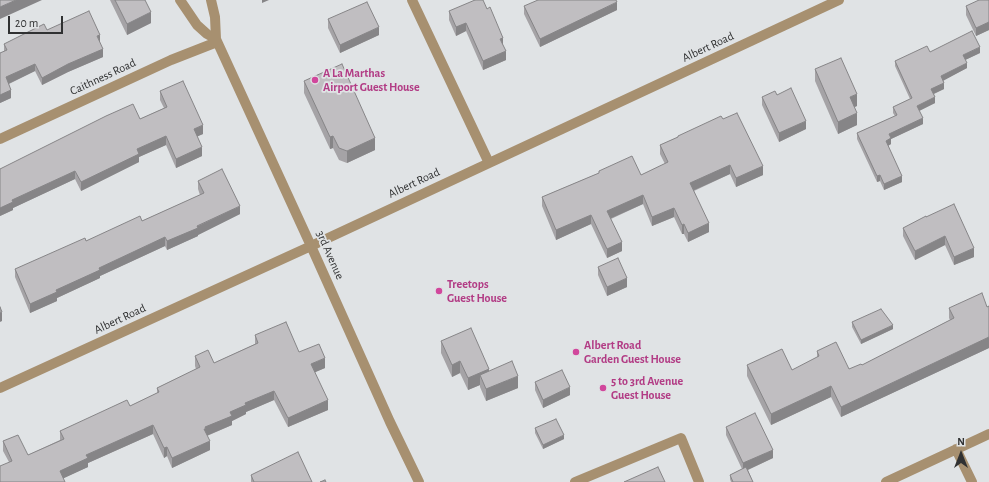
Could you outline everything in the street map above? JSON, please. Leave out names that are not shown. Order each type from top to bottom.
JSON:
[{"type":"street","name":"3rd Avenue","points":[[180,0],[197,25],[217,40]]},
{"type":"street","name":"3rd Avenue","points":[[211,0],[215,17],[217,40],[390,422],[419,482]]},
{"type":"street","points":[[412,0],[489,163]]},
{"type":"street","name":"Albert Road","points":[[0,388],[311,246],[839,0]]},
{"type":"street","name":"Caithness Road","points":[[0,139],[217,40]]},
{"type":"street","points":[[575,482],[681,438],[699,482]]},
{"type":"street","points":[[886,482],[956,450],[988,438]]},
{"type":"street","points":[[956,450],[972,482]]},
{"type":"building","points":[[0,0],[16,0],[0,7]]},
{"type":"building","points":[[115,0],[145,0],[151,12],[127,24]]},
{"type":"building","points":[[475,0],[483,0],[487,9],[490,7],[503,38],[500,39],[506,51],[483,61],[466,23],[456,27],[449,11]]},
{"type":"building","points":[[538,0],[616,0],[617,2],[540,39],[524,6]]},
{"type":"building","points":[[979,0],[989,0],[989,22],[976,28],[966,6]]},
{"type":"building","points":[[367,2],[379,27],[340,45],[328,19]]},
{"type":"building","points":[[89,11],[100,35],[97,36],[103,49],[68,64],[42,78],[35,64],[6,77],[11,90],[0,95],[0,53],[7,50],[4,44],[44,24],[47,30]]},
{"type":"building","points":[[972,31],[980,47],[963,55],[967,63],[941,76],[944,83],[931,89],[935,97],[917,106],[923,118],[889,134],[891,138],[886,141],[902,176],[884,184],[880,175],[877,176],[857,133],[897,115],[893,107],[912,98],[895,61],[927,46],[930,52]]},
{"type":"building","points":[[841,58],[857,94],[850,97],[857,113],[838,122],[815,69]]},
{"type":"building","points":[[342,64],[375,138],[347,151],[339,148],[333,136],[330,137],[304,81]]},
{"type":"building","points":[[183,81],[203,125],[194,129],[202,147],[176,159],[166,136],[137,149],[139,154],[81,182],[75,171],[12,200],[13,202],[0,208],[0,169],[133,104],[140,119],[167,107],[160,91]]},
{"type":"building","points":[[791,88],[806,121],[779,133],[762,97],[775,91],[777,95]]},
{"type":"building","points":[[737,113],[763,166],[736,178],[730,165],[690,183],[709,223],[688,233],[684,224],[682,225],[674,208],[652,217],[643,195],[607,211],[622,242],[607,249],[591,215],[556,230],[542,197],[599,173],[599,171],[632,156],[641,175],[668,162],[660,145],[721,116],[723,119]]},
{"type":"building","points":[[222,169],[240,206],[197,226],[198,228],[167,241],[165,237],[99,268],[100,270],[56,290],[57,292],[30,304],[15,269],[85,238],[86,241],[140,216],[142,221],[204,193],[198,181]]},
{"type":"building","points":[[954,204],[974,248],[954,257],[945,236],[915,251],[903,228]]},
{"type":"building","points":[[618,258],[627,278],[607,287],[598,267]]},
{"type":"building","points":[[982,293],[987,307],[989,306],[989,337],[841,407],[831,386],[771,414],[747,365],[782,349],[792,370],[819,356],[817,351],[836,342],[849,369],[861,364],[862,365],[954,318],[949,308]]},
{"type":"building","points":[[881,309],[893,325],[861,340],[852,322]]},
{"type":"building","points":[[286,322],[299,352],[319,344],[325,358],[311,364],[328,400],[288,418],[274,391],[245,403],[246,405],[230,412],[232,416],[205,427],[206,429],[204,429],[210,441],[172,458],[167,447],[164,448],[153,425],[86,455],[88,458],[60,471],[65,482],[0,482],[0,466],[12,461],[3,441],[18,435],[28,455],[64,439],[60,431],[127,400],[130,406],[159,392],[157,388],[200,367],[195,356],[208,350],[214,363],[258,343],[255,335]]},
{"type":"building","points":[[471,328],[489,369],[468,378],[460,361],[452,365],[441,341]]},
{"type":"building","points":[[512,361],[518,376],[486,389],[480,375]]},
{"type":"building","points":[[562,370],[570,387],[543,400],[535,382]]},
{"type":"building","points":[[755,413],[773,450],[743,463],[726,427]]},
{"type":"building","points":[[556,419],[564,435],[543,445],[535,428]]},
{"type":"building","points":[[298,452],[312,482],[254,482],[251,475]]},
{"type":"building","points":[[658,467],[665,482],[624,482]]},
{"type":"building","points":[[746,467],[753,482],[733,482],[730,475]]},
{"type":"place","name":"A La Marthas Airport Guest House","points":[[315,80]]},
{"type":"place","name":"Treetops Guest House","points":[[439,291]]},
{"type":"place","name":"Albert Road Garden Guest House","points":[[576,352]]},
{"type":"place","name":"5 to 3rd Avenue Guest House","points":[[603,388]]}]
